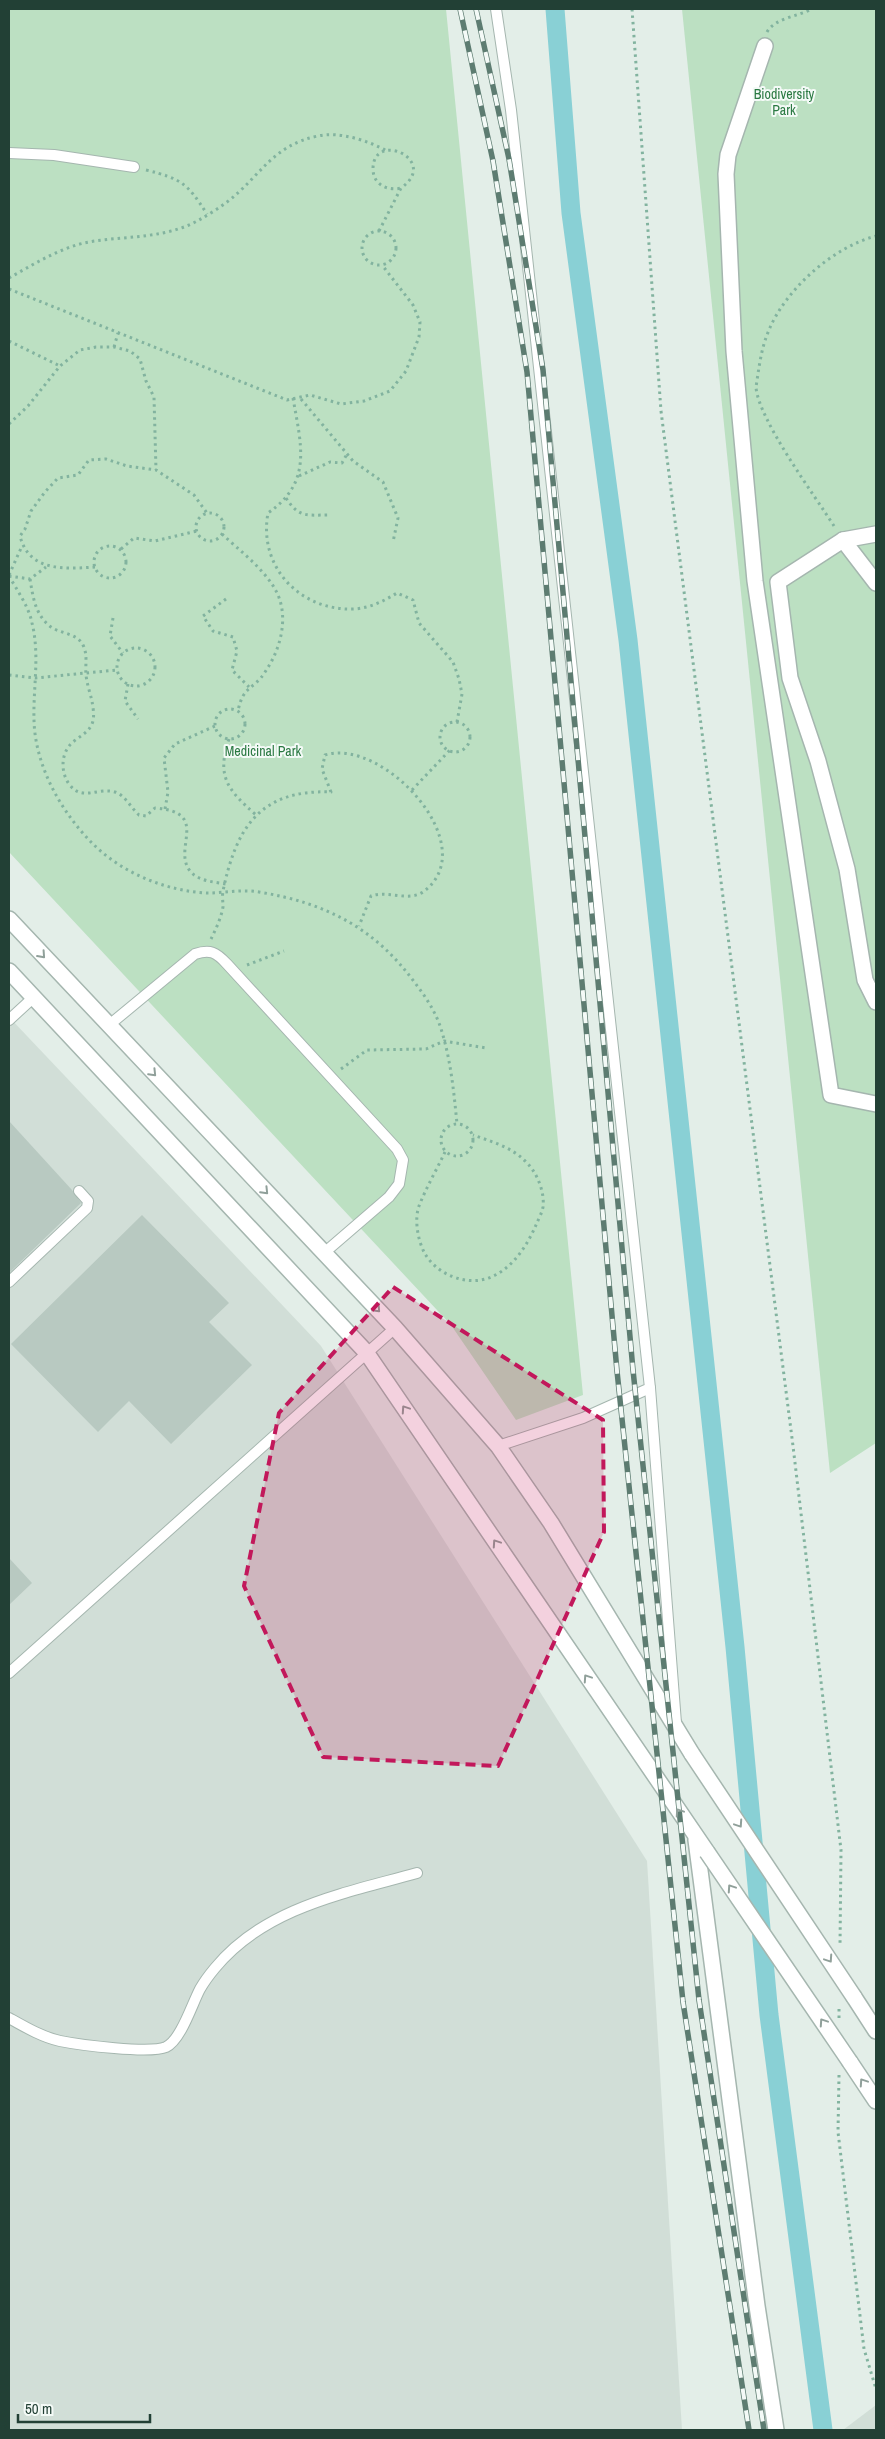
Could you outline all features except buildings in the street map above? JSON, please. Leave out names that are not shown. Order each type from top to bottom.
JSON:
[{"type":"street","points":[[764,46],[728,155],[726,174],[734,351],[755,581],[831,1095],[876,1104]]},
{"type":"street","points":[[876,534],[843,540],[778,582],[790,678],[818,761],[840,842],[847,869],[865,980],[876,1002]]},
{"type":"street","points":[[843,540],[876,583]]},
{"type":"street","points":[[9,919],[395,1328],[498,1446],[551,1523],[692,1754],[847,1996],[876,2031]]},
{"type":"street","points":[[9,971],[366,1352],[876,2101]]},
{"type":"street","points":[[696,1836],[757,2306],[776,2430]]},
{"type":"lane","points":[[496,9],[513,130],[650,1388],[676,1728]]},
{"type":"lane","points":[[9,153],[54,155],[134,167]]},
{"type":"lane","points":[[108,1026],[194,954],[206,950],[215,952],[397,1149],[403,1160],[399,1184],[388,1197],[324,1253]]},
{"type":"lane","points":[[9,1020],[34,997]]},
{"type":"lane","points":[[9,1282],[87,1208],[88,1201],[79,1191]]},
{"type":"lane","points":[[9,1673],[395,1328]]},
{"type":"lane","points":[[498,1446],[583,1418],[650,1388]]},
{"type":"lane","points":[[9,2018],[38,2034],[60,2041],[132,2050],[166,2047],[176,2039],[201,1988],[216,1966],[244,1941],[283,1914],[324,1899],[417,1873]]},
{"type":"path","points":[[632,9],[661,411],[793,1446],[840,1840],[840,1947]]},
{"type":"path","points":[[764,46],[770,27],[812,9]]},
{"type":"path","points":[[9,278],[52,254],[94,241],[129,239],[168,232],[207,214],[228,201],[272,157],[293,145],[319,135],[353,138],[370,142],[387,150],[394,150],[405,154],[412,165],[411,178],[401,188],[379,231]]},
{"type":"path","points":[[387,150],[377,157],[373,169],[374,175],[377,181],[388,189],[401,188]]},
{"type":"path","points":[[134,167],[172,177],[185,184],[207,214]]},
{"type":"path","points":[[9,289],[287,400],[310,395],[341,404],[364,401],[390,391],[406,371],[419,337],[420,322],[413,305],[382,265],[366,260],[362,249],[368,234],[379,231],[394,238],[397,249],[392,260],[382,265]]},
{"type":"path","points":[[843,540],[775,434],[756,395],[756,387],[769,329],[794,291],[805,278],[846,248],[876,236]]},
{"type":"path","points":[[114,347],[118,333]]},
{"type":"path","points":[[9,341],[60,366]]},
{"type":"path","points":[[9,424],[28,406],[60,366],[80,350],[96,346],[114,347],[130,351],[140,359],[146,381],[154,397],[156,470]]},
{"type":"path","points":[[293,398],[302,453],[299,476],[286,498],[268,513],[265,527],[272,560],[280,576],[294,591],[311,602],[332,608],[356,609],[377,604],[397,593],[413,600],[419,623],[453,662],[462,694],[457,722]]},
{"type":"path","points":[[301,398],[353,461],[383,482],[398,518],[393,542]]},
{"type":"path","points":[[299,476],[330,462],[342,463],[347,454]]},
{"type":"path","points":[[95,567],[61,569],[46,566],[34,558],[22,546],[20,536],[25,529],[31,511],[45,492],[58,478],[78,475],[89,460],[106,459],[127,466],[156,470],[194,496],[207,513],[220,517],[224,525],[222,534],[211,540],[202,538],[197,531],[200,518],[207,513]]},
{"type":"path","points":[[286,498],[293,510],[301,515],[328,515]]},
{"type":"path","points":[[121,549],[134,538],[155,541],[197,531]]},
{"type":"path","points":[[222,534],[258,569],[275,589],[282,609],[282,631],[277,650],[263,675],[240,698],[238,711]]},
{"type":"path","points":[[111,545],[121,549],[126,564],[117,576],[101,575],[95,567],[94,556],[101,548],[111,545]]},
{"type":"path","points":[[9,576],[22,546]]},
{"type":"path","points":[[9,576],[30,579],[46,566]]},
{"type":"path","points":[[9,576],[32,621],[36,645],[34,722],[39,754],[56,794],[68,815],[92,843],[144,879],[179,890],[257,891],[302,901],[334,913],[359,926],[385,947],[406,970],[434,1010],[444,1041],[454,1085],[457,1124]]},
{"type":"path","points":[[30,579],[36,608],[43,619],[51,627],[74,636],[82,643],[86,654],[86,675],[94,716],[92,724],[85,735],[72,743],[66,750],[62,762],[69,784],[78,792],[89,794],[104,790],[115,792],[123,796],[139,815],[146,816],[155,808],[176,813],[185,821],[188,832],[185,861],[190,872],[206,881],[226,884]]},
{"type":"path","points":[[226,599],[202,616],[213,631],[233,637],[237,651],[232,670],[249,687]]},
{"type":"path","points":[[113,618],[110,636],[123,653]]},
{"type":"path","points":[[134,648],[146,651],[151,655],[155,667],[151,678],[134,686],[123,680],[118,670],[123,653],[134,648]]},
{"type":"path","points":[[9,675],[35,678],[86,675],[118,670]]},
{"type":"path","points":[[128,684],[125,702],[138,719]]},
{"type":"path","points":[[224,710],[238,711],[244,718],[245,729],[238,737],[229,739],[219,735],[215,726],[216,717],[224,710]]},
{"type":"path","points":[[457,722],[466,726],[470,740],[460,751],[450,750],[443,745],[440,735],[448,724],[457,722]]},
{"type":"path","points":[[165,809],[168,792],[164,758],[175,744],[215,726]]},
{"type":"path","points":[[229,739],[223,756],[223,771],[228,786],[256,815]]},
{"type":"path","points":[[412,790],[450,750]]},
{"type":"path","points":[[206,950],[220,916],[223,892],[239,841],[250,820],[265,807],[291,795],[310,791],[331,792],[322,768],[325,755],[336,752],[351,754],[380,764],[412,790],[435,823],[443,855],[440,869],[434,880],[415,896],[387,893],[371,896],[359,926]]},
{"type":"path","points":[[233,971],[284,951]]},
{"type":"path","points":[[330,1077],[367,1050],[426,1049],[444,1041],[486,1048]]},
{"type":"path","points":[[446,1152],[418,1208],[419,1242],[428,1258],[444,1273],[464,1281],[484,1280],[502,1272],[515,1261],[530,1241],[543,1207],[538,1178],[524,1159],[503,1147],[473,1135],[467,1127],[457,1124],[451,1125],[443,1132],[441,1142],[446,1152],[455,1157],[466,1154],[473,1146],[473,1135]]},
{"type":"path","points":[[839,2025],[847,1996]]},
{"type":"path","points":[[839,2074],[838,2132],[864,2349],[876,2389]]},
{"type":"highlighted area","points":[[393,1287],[603,1420],[604,1532],[498,1766],[323,1757],[244,1586],[279,1413]]},
{"type":"shaded area","points":[[9,1017],[321,1346],[647,1861],[682,2430],[9,2430]]},
{"type":"shaded area","points":[[876,2405],[876,2430],[843,2430]]},
{"type":"green space","name":"Medicinal Park","points":[[9,9],[446,9],[583,1395],[516,1420],[451,1325],[9,852]]},
{"type":"green space","name":"Biodiversity Park","points":[[682,9],[876,9],[876,1443],[830,1473]]},
{"type":"waterway","points":[[555,9],[571,213],[628,640],[735,1647],[769,2015],[823,2430]]},
{"type":"railway","points":[[460,9],[493,161],[527,372],[617,1371],[683,2002],[749,2430]]},
{"type":"railway","points":[[476,9],[509,159],[543,370],[633,1370],[699,2000],[764,2430]]}]
